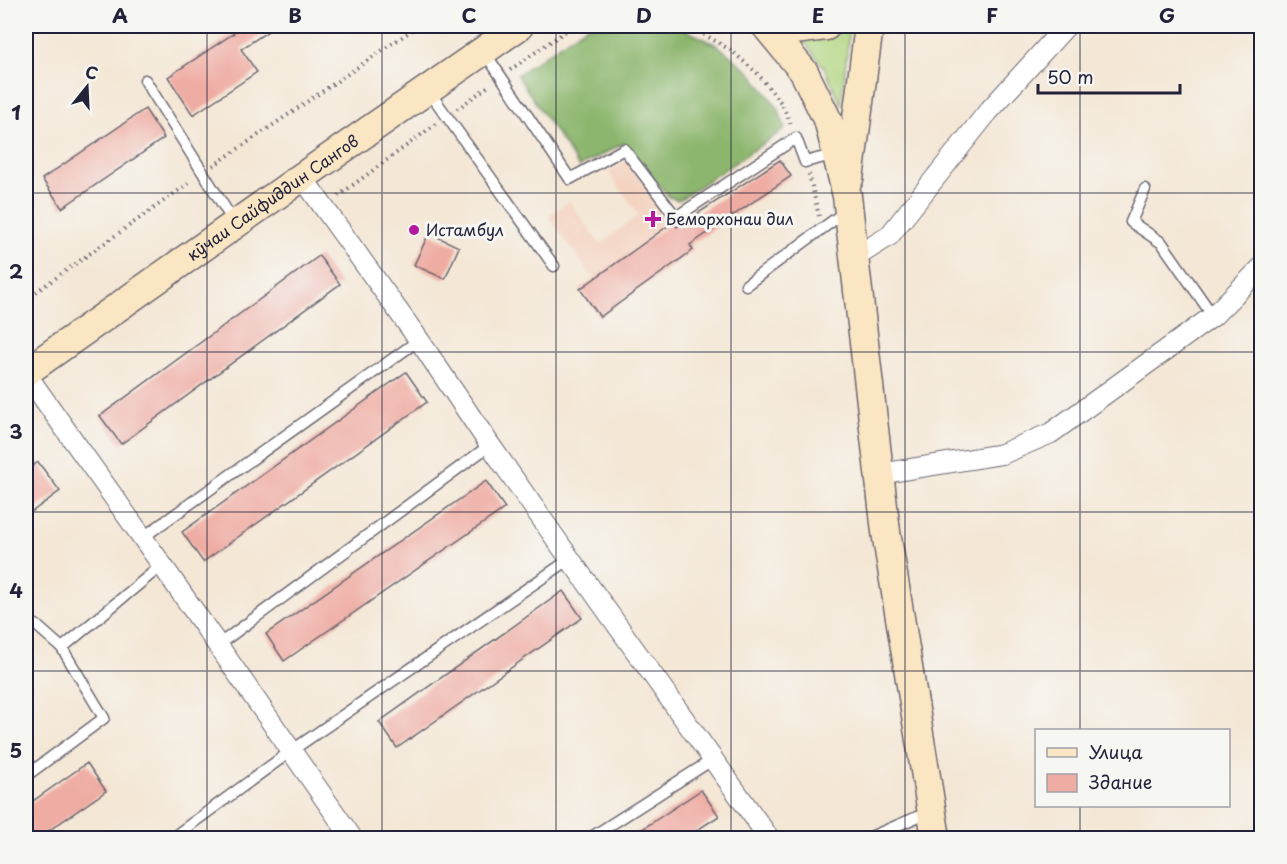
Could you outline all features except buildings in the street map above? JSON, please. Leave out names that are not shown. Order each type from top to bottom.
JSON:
[{"type":"street","name":"кӯчаи Сайфиддин Сангов","points":[[26,373],[519,26]]},
{"type":"street","points":[[766,26],[804,72],[829,123],[848,203],[886,532],[936,838]]},
{"type":"street","points":[[776,26],[794,30],[826,26]]},
{"type":"street","points":[[848,203],[869,26]]},
{"type":"street","points":[[854,258],[889,236],[987,113],[1066,26]]},
{"type":"street","points":[[302,177],[769,838]]},
{"type":"street","points":[[879,474],[1002,454],[1051,433],[1213,316],[1262,267]]},
{"type":"street","points":[[26,373],[352,838]]},
{"type":"lane","points":[[483,51],[570,179],[624,149],[676,217],[796,138],[805,162],[836,154]]},
{"type":"lane","points":[[145,80],[235,225]]},
{"type":"lane","points":[[428,89],[554,266]]},
{"type":"lane","points":[[1145,189],[1131,222],[1162,243],[1213,316]]},
{"type":"lane","points":[[746,285],[821,229],[848,203]]},
{"type":"lane","points":[[142,538],[419,340]]},
{"type":"lane","points":[[218,645],[490,445]]},
{"type":"lane","points":[[172,838],[291,751],[570,559]]},
{"type":"lane","points":[[62,648],[162,565]]},
{"type":"lane","points":[[26,625],[36,625],[62,648],[104,718],[26,776]]},
{"type":"lane","points":[[590,838],[712,760]]},
{"type":"lane","points":[[868,838],[932,811]]},
{"type":"path","points":[[26,299],[203,173],[418,26]]},
{"type":"path","points":[[681,26],[705,35],[732,51],[758,74],[782,104],[796,138]]},
{"type":"path","points":[[805,162],[812,183],[821,229]]},
{"type":"shaded area","name":"Беморхонаи дил","points":[[628,159],[673,222],[594,279],[548,216],[569,201],[600,244],[639,215],[609,173]]},
{"type":"green space","points":[[587,26],[668,26],[681,28],[717,45],[751,73],[778,108],[785,129],[679,200],[669,197],[624,143],[579,167],[517,75]]},
{"type":"green space","points":[[850,26],[841,104],[824,67],[801,38],[828,36]]},
{"type":"place","name":"Беморхонаи дил","points":[[653,219]]},
{"type":"place","name":"Истамбул","points":[[414,230]]}]
